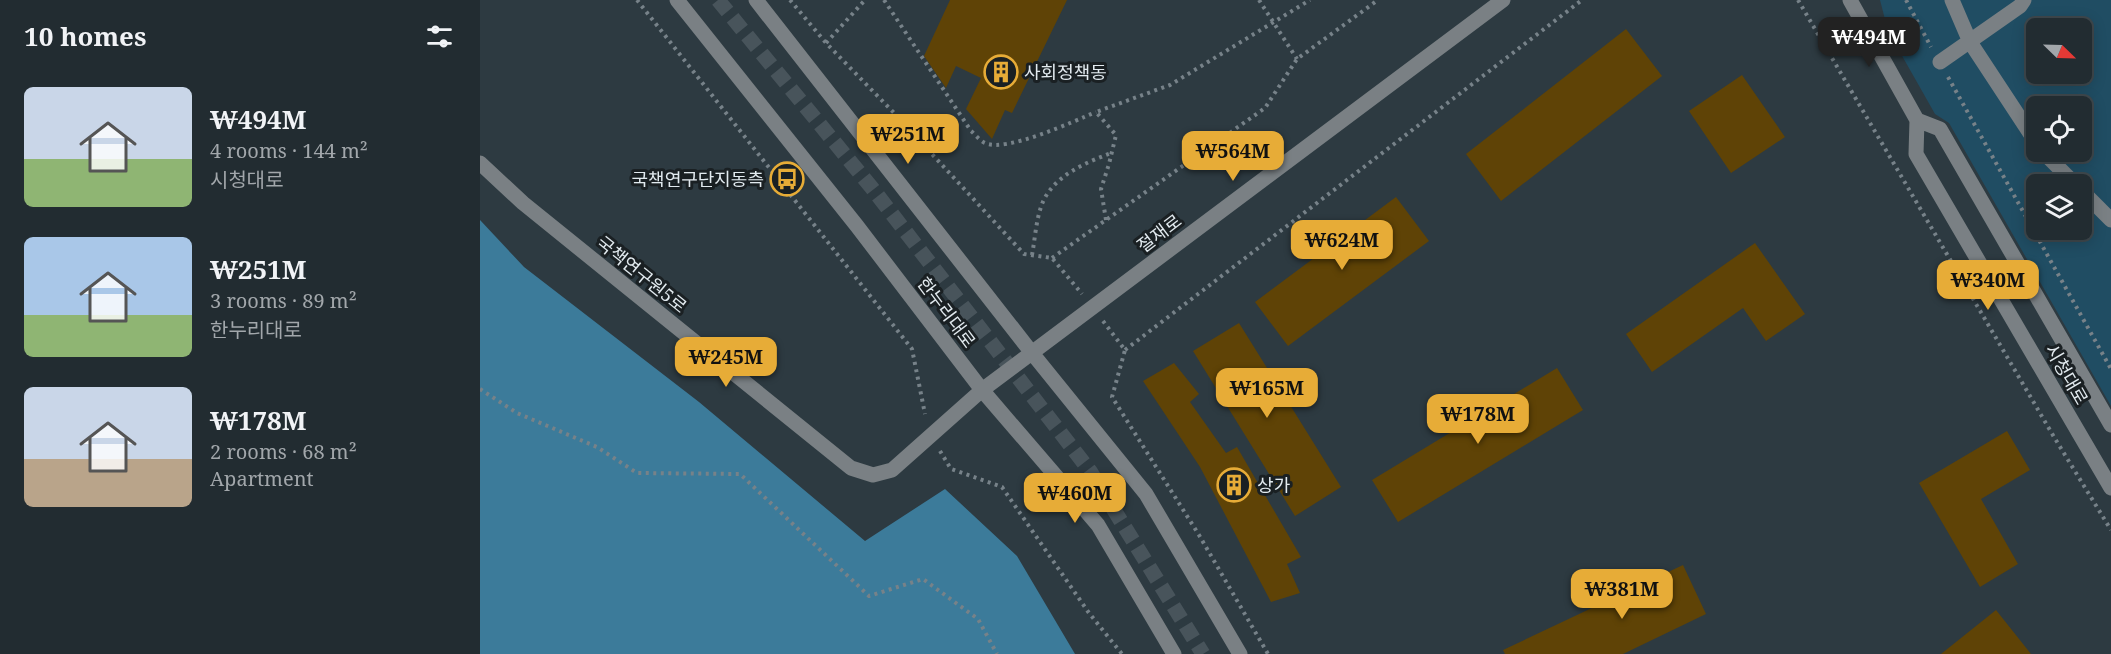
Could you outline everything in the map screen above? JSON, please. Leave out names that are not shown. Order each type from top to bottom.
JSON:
[{"type":"street","name":"한누리대로","points":[[677,0],[857,226],[982,390],[1098,525],[1174,654]]},
{"type":"street","points":[[756,0],[1032,353],[1146,494],[1240,654]]},
{"type":"street","name":"절재로","points":[[982,390],[1503,0]]},
{"type":"street","points":[[1850,0],[1917,120]]},
{"type":"street","points":[[1952,0],[1970,42],[2026,127]]},
{"type":"street","points":[[1940,62],[2019,6],[2024,0]]},
{"type":"street","name":"시청대로","points":[[2111,425],[1940,129],[1917,120],[1916,154],[2111,488]]},
{"type":"street","points":[[2053,162],[2065,174]]},
{"type":"street","name":"국책연구원5로","points":[[480,163],[523,203],[851,468],[873,475],[892,470],[982,390]]},
{"type":"street","points":[[2092,201],[2111,220]]},
{"type":"path","points":[[637,0],[912,349],[930,435],[951,469],[1002,487],[1089,613],[1122,654]]},
{"type":"path","points":[[826,43],[865,0]]},
{"type":"path","points":[[884,0],[971,131],[985,143],[1004,145],[1062,126],[1170,85],[1310,0]]},
{"type":"path","points":[[1259,0],[1297,59]]},
{"type":"path","points":[[1052,258],[1265,108],[1297,59],[1371,1],[1378,0]]},
{"type":"path","points":[[1125,350],[1582,0]]},
{"type":"path","points":[[1798,0],[2111,530]]},
{"type":"path","points":[[1906,0],[2111,369]]},
{"type":"path","points":[[1096,112],[1116,135],[1101,189],[1106,220]]},
{"type":"path","points":[[1032,255],[1042,203],[1058,180],[1087,162],[1112,153]]},
{"type":"path","points":[[480,389],[517,413],[597,447],[637,473],[740,474],[869,596],[923,579],[978,619],[997,654]]},
{"type":"shaded area","points":[[1880,0],[2111,0],[2111,406],[1949,123],[1935,114],[1888,31]]},
{"type":"shaded area","points":[[480,220],[524,267],[699,402],[865,541],[945,489],[1017,556],[1075,654],[480,654]]},
{"type":"building","name":"사회정책동","points":[[950,0],[1067,0],[1012,113],[1005,110],[992,139],[966,109],[981,78],[956,66],[946,88],[924,56]]},
{"type":"building","points":[[1626,29],[1662,76],[1501,201],[1466,154]]},
{"type":"building","points":[[1742,75],[1785,137],[1731,173],[1689,111]]},
{"type":"building","points":[[1396,197],[1429,241],[1288,346],[1255,302]]},
{"type":"building","points":[[1755,243],[1805,314],[1766,341],[1743,308],[1652,372],[1626,334]]},
{"type":"building","points":[[1239,323],[1341,487],[1295,516],[1193,351]]},
{"type":"building","name":"상가","points":[[1174,363],[1199,394],[1190,402],[1226,453],[1237,447],[1301,557],[1287,564],[1300,593],[1271,602],[1200,467],[1143,381]]},
{"type":"building","points":[[1557,368],[1583,410],[1398,522],[1372,480]]},
{"type":"building","points":[[2007,431],[2030,470],[1981,499],[2018,564],[1980,587],[1919,483]]},
{"type":"building","points":[[1683,565],[1706,614],[1623,654],[1505,654],[1503,650]]},
{"type":"building","points":[[1996,610],[2031,654],[1941,654]]},
{"type":"tunnel","points":[[718,0],[872,188],[1090,471],[1203,654]]},
{"type":"place","name":"사회정책동","points":[[1001,72]]},
{"type":"place","name":"국책연구단지동측","points":[[787,179]]},
{"type":"place","name":"상가","points":[[1234,485]]}]
